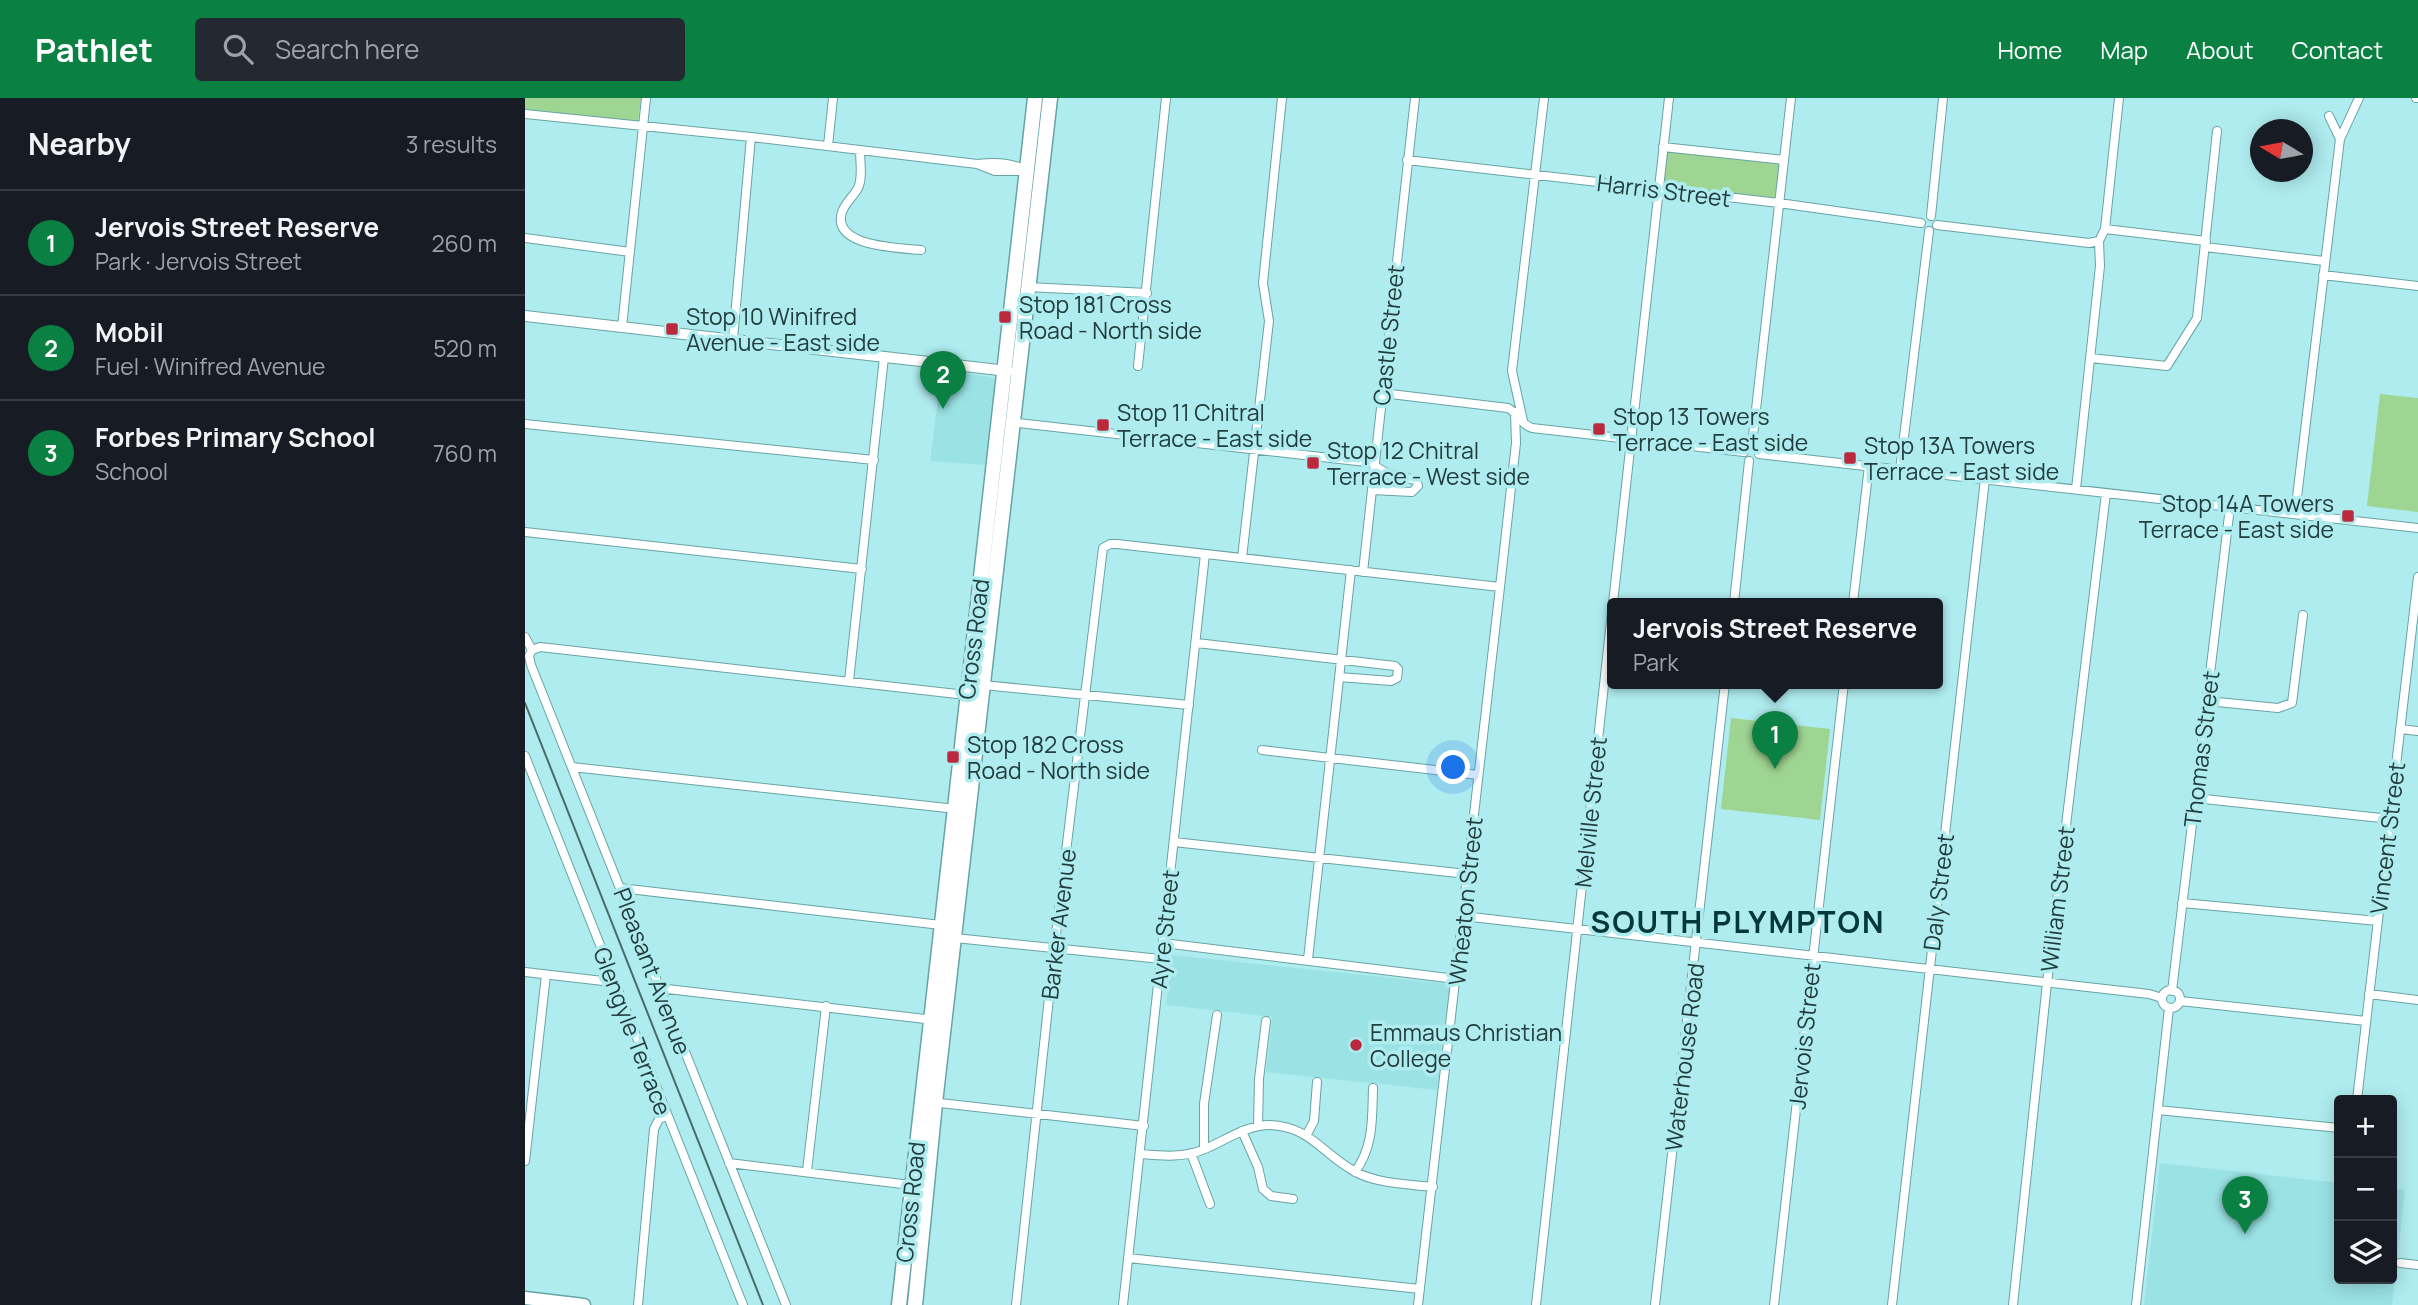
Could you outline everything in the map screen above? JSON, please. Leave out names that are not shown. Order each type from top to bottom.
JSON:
[{"type":"highway","name":"Cross Road","points":[[899,1305],[911,1185],[928,1102],[938,1020],[955,938],[1020,372],[1028,287],[1035,98]]},
{"type":"highway","name":"Cross Road","points":[[938,1020],[941,925],[1005,370],[1034,172],[1050,98]]},
{"type":"highway","points":[[990,627],[976,615],[992,606]]},
{"type":"highway","name":"Cross Road","points":[[915,1305],[927,1187],[928,1102]]},
{"type":"main road","points":[[525,1298],[584,1305]]},
{"type":"street","points":[[622,327],[646,98]]},
{"type":"street","points":[[828,146],[833,98]]},
{"type":"street","points":[[1138,366],[1166,98]]},
{"type":"street","points":[[1242,558],[1269,321],[1263,283],[1282,98]]},
{"type":"street","name":"Castle Street","points":[[1363,572],[1415,98]]},
{"type":"street","points":[[1523,423],[1512,371],[1544,98]]},
{"type":"street","points":[[1614,598],[1669,98]]},
{"type":"street","points":[[1752,445],[1791,98]]},
{"type":"street","points":[[1931,216],[1943,98]]},
{"type":"street","points":[[2076,489],[2100,266],[2099,242],[2105,229],[2119,98]]},
{"type":"street","points":[[2295,514],[2340,139],[2359,98]]},
{"type":"street","points":[[525,114],[978,164],[995,171],[1034,172]]},
{"type":"street","points":[[2329,116],[2340,139]]},
{"type":"street","points":[[2090,358],[2167,366],[2197,318],[2217,131]]},
{"type":"street","points":[[733,340],[751,137]]},
{"type":"street","points":[[1663,147],[1784,160]]},
{"type":"street","points":[[860,150],[860,182],[842,212],[843,230],[879,246],[921,250]]},
{"type":"street","name":"Harris Street","points":[[1407,160],[1779,203],[1921,223]]},
{"type":"street","points":[[1929,232],[1924,230],[1921,223],[1924,218],[1931,216]]},
{"type":"street","points":[[1929,232],[1937,225],[1931,216]]},
{"type":"street","points":[[1937,225],[2099,242]]},
{"type":"street","points":[[2105,229],[2324,261]]},
{"type":"street","points":[[1900,470],[1929,232]]},
{"type":"street","points":[[525,239],[630,252]]},
{"type":"street","points":[[2323,275],[2418,286]]},
{"type":"street","points":[[1028,287],[1147,293]]},
{"type":"street","points":[[525,316],[1020,372]]},
{"type":"street","points":[[849,681],[884,357]]},
{"type":"street","points":[[1382,393],[1508,408],[1532,428],[1744,452]]},
{"type":"street","name":"Wheaton Street","points":[[1418,1305],[1516,443],[1515,412]]},
{"type":"street","points":[[999,420],[1375,465],[1388,474],[1416,480],[1418,486],[1412,492],[1372,490]]},
{"type":"street","points":[[525,424],[874,460]]},
{"type":"street","points":[[1735,598],[1749,461],[1744,452],[1746,447],[1752,445],[1757,447],[1759,454],[1757,459],[1749,461]]},
{"type":"street","points":[[1759,454],[2418,528]]},
{"type":"street","points":[[1854,598],[1869,466]]},
{"type":"street","name":"Daly Street","points":[[1892,1305],[1985,479]]},
{"type":"street","name":"William Street","points":[[2013,1305],[2047,984],[2106,493]]},
{"type":"street","name":"Thomas Street","points":[[2172,991],[2230,507]]},
{"type":"street","points":[[525,532],[862,569]]},
{"type":"street","name":"Barker Avenue","points":[[1016,1305],[1101,554],[1106,545],[1117,544],[1205,554]]},
{"type":"street","points":[[1205,554],[1500,587]]},
{"type":"street","name":"Ayre Street","points":[[1123,1305],[1205,554]]},
{"type":"street","points":[[1308,960],[1351,570]]},
{"type":"street","name":"Vincent Street","points":[[2358,1095],[2418,576]]},
{"type":"street","points":[[2207,701],[2278,708],[2292,703],[2303,615]]},
{"type":"street","name":"Pleasant Avenue","points":[[525,637],[532,650],[530,661],[786,1305]]},
{"type":"street","points":[[1196,643],[1395,666],[1398,669],[1397,678],[1391,681],[1339,677]]},
{"type":"street","points":[[532,650],[540,648],[967,695]]},
{"type":"street","name":"Melville Street","points":[[1536,1305],[1607,656]]},
{"type":"street","points":[[983,685],[1189,705]]},
{"type":"street","name":"Waterhouse Road","points":[[1655,1305],[1698,943],[1724,689]]},
{"type":"street","name":"Jervois Street","points":[[1774,1305],[1843,689]]},
{"type":"street","points":[[2400,729],[2418,731]]},
{"type":"street","points":[[1262,750],[1478,775]]},
{"type":"street","name":"Glengyle Terrace","points":[[525,756],[743,1305]]},
{"type":"street","points":[[572,767],[969,811]]},
{"type":"street","points":[[2195,798],[2390,819]]},
{"type":"street","points":[[1174,842],[1467,874]]},
{"type":"street","points":[[620,888],[941,925]]},
{"type":"street","points":[[2182,903],[2378,921]]},
{"type":"street","points":[[1463,916],[2149,994],[2162,998]]},
{"type":"street","points":[[955,938],[1161,959]]},
{"type":"street","points":[[1163,943],[1456,979]]},
{"type":"street","points":[[525,972],[614,980]]},
{"type":"street","points":[[525,1161],[546,975]]},
{"type":"street","points":[[659,988],[938,1020]]},
{"type":"street","points":[[2172,991],[2177,993],[2179,1001],[2176,1006],[2169,1008],[2164,1005],[2162,998],[2164,993],[2172,991]]},
{"type":"street","points":[[2369,995],[2418,1000]]},
{"type":"street","points":[[2179,1001],[2366,1021]]},
{"type":"street","points":[[807,1171],[826,1006]]},
{"type":"street","points":[[2136,1305],[2169,1008]]},
{"type":"street","points":[[1204,1149],[1204,1104],[1217,1015]]},
{"type":"street","points":[[1258,1126],[1259,1079],[1266,1021]]},
{"type":"street","points":[[1307,1134],[1314,1121],[1317,1082]]},
{"type":"street","points":[[1355,1172],[1368,1152],[1373,1088]]},
{"type":"street","points":[[928,1102],[1144,1126]]},
{"type":"street","points":[[2158,1110],[2334,1128]]},
{"type":"street","points":[[638,1302],[654,1129],[659,1119],[666,1116]]},
{"type":"street","points":[[1141,1154],[1165,1156],[1191,1153],[1258,1126],[1288,1128],[1307,1134],[1355,1172],[1385,1181],[1433,1187]]},
{"type":"street","points":[[1242,1131],[1258,1167],[1263,1189],[1271,1196],[1293,1199]]},
{"type":"street","points":[[1191,1153],[1210,1204]]},
{"type":"street","points":[[729,1163],[927,1187]]},
{"type":"street","points":[[1128,1258],[1420,1289]]},
{"type":"street","points":[[2400,1263],[2418,1265]]},
{"type":"shaded area","points":[[942,369],[994,378],[996,384],[985,465],[930,461]]},
{"type":"shaded area","name":"Emmaus Christian College","points":[[1172,955],[1450,984],[1437,1090],[1266,1072],[1272,1017],[1166,1005]]},
{"type":"shaded area","points":[[2160,1163],[2334,1182],[2334,1284],[2394,1284],[2392,1305],[2144,1305]]},
{"type":"shaded area","points":[[2397,1189],[2405,1190],[2397,1261]]},
{"type":"green space","points":[[525,98],[641,98],[638,122],[525,109]]},
{"type":"green space","points":[[1664,148],[1785,160],[1780,203],[1659,189]]},
{"type":"green space","points":[[2380,394],[2418,398],[2418,512],[2367,506]]},
{"type":"green space","points":[[1731,718],[1830,729],[1820,820],[1721,809]]},
{"type":"tram line","points":[[525,703],[763,1305]]},
{"type":"place","name":"Stop 181 Cross Road - North side","points":[[1005,317]]},
{"type":"place","name":"Stop 10 Winifred Avenue - East side","points":[[672,329]]},
{"type":"place","name":"Mobil","points":[[943,409]]},
{"type":"place","name":"Stop 11 Chitral Terrace - East side","points":[[1103,425]]},
{"type":"place","name":"Stop 13 Towers Terrace - East side","points":[[1599,429]]},
{"type":"place","name":"Stop 13A Towers Terrace - East side","points":[[1850,458]]},
{"type":"place","name":"Stop 12 Chitral Terrace - West side","points":[[1313,463]]},
{"type":"place","name":"Stop 14A Towers Terrace - East side","points":[[2348,516]]},
{"type":"place","name":"Stop 182 Cross Road - North side","points":[[953,757]]},
{"type":"place","name":"Jervois Street Reserve","points":[[1775,769]]},
{"type":"place","name":"Emmaus Christian College","points":[[1356,1045]]},
{"type":"place","name":"Forbes Primary School","points":[[2245,1234]]},
{"type":"district","name":"SOUTH PLYMPTON","points":[[1738,921]]}]
